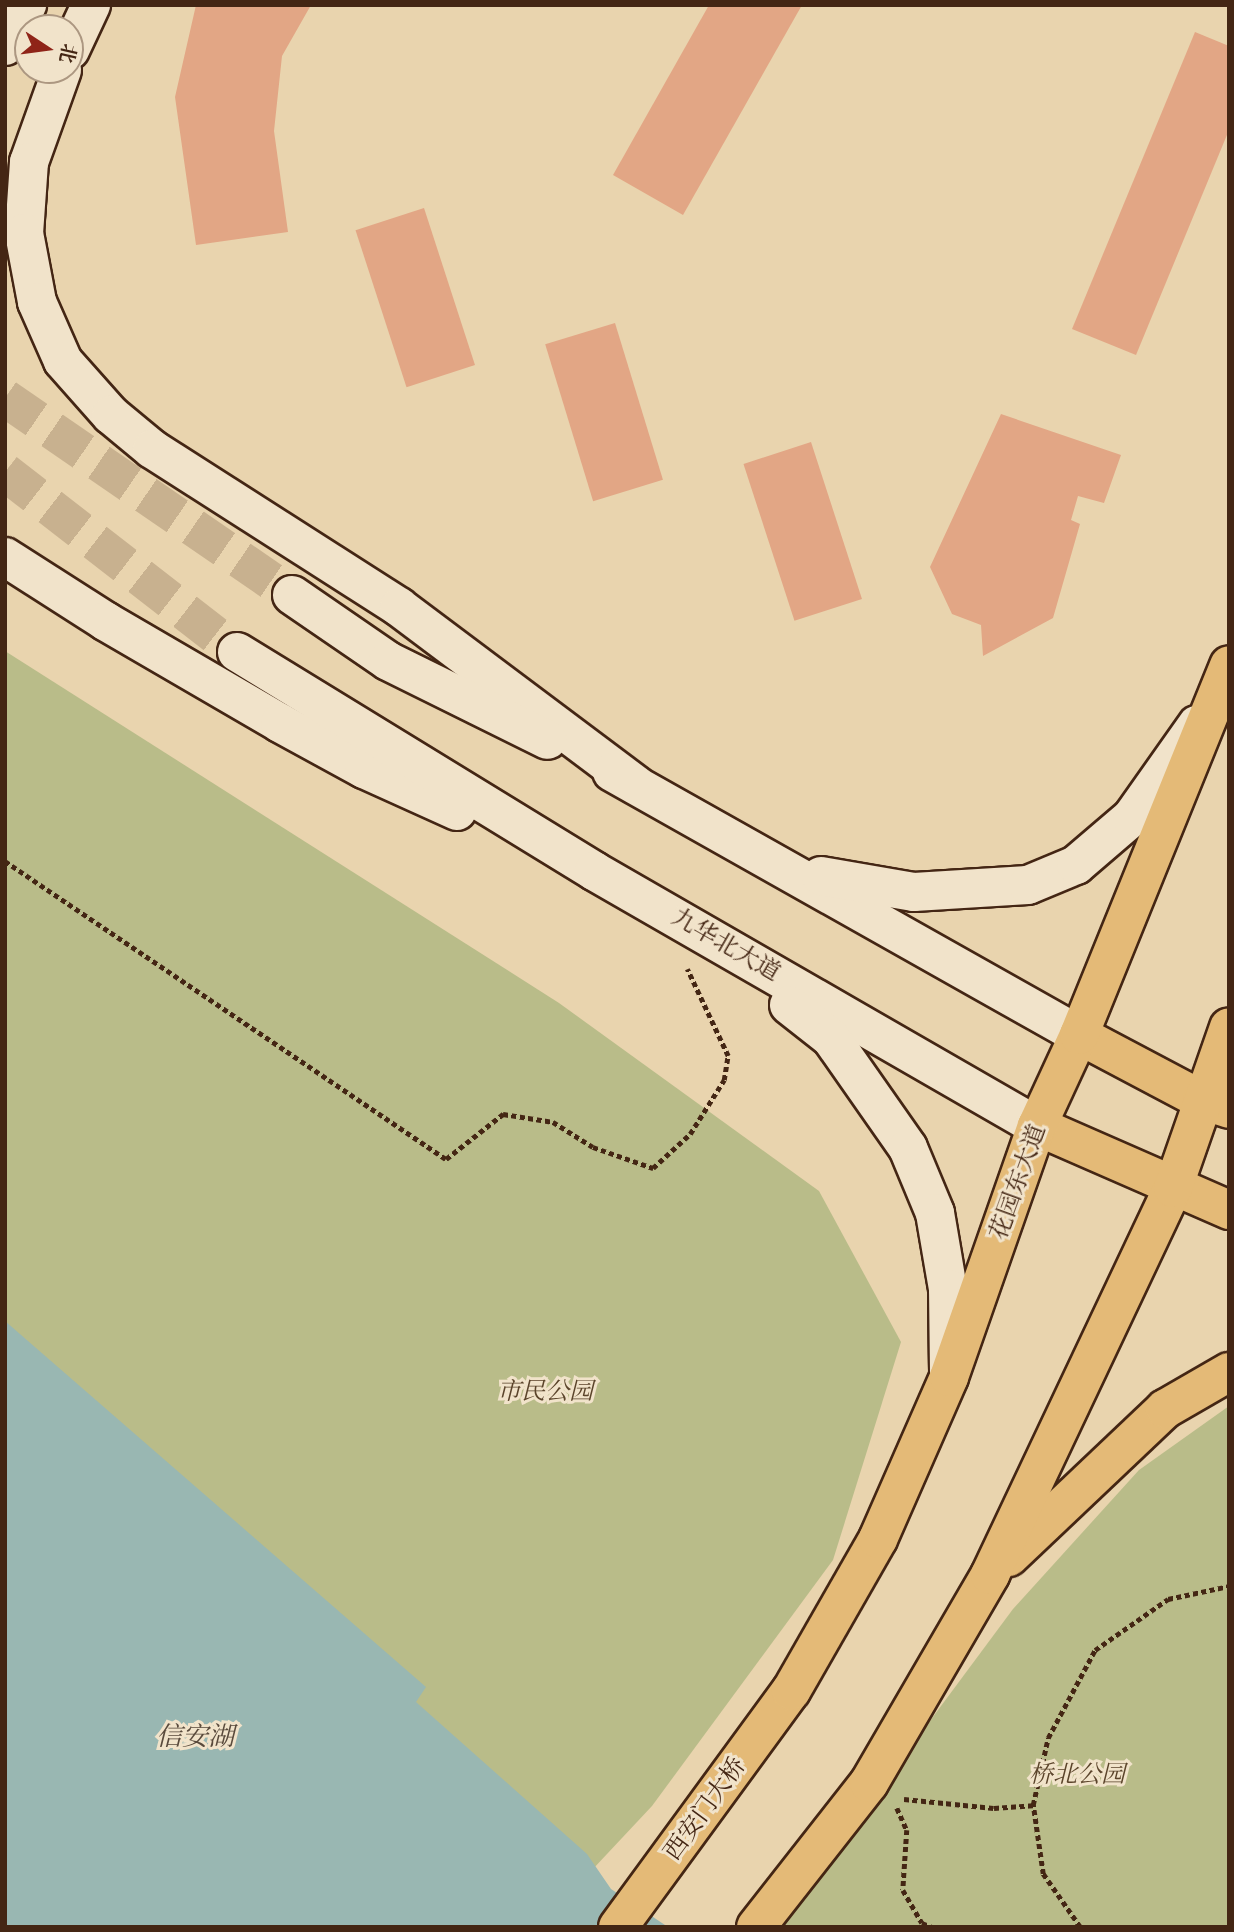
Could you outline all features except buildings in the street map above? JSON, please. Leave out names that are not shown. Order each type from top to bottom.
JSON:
[{"type":"main road","points":[[5,46],[27,5]]},
{"type":"main road","points":[[57,84],[29,162],[24,233],[37,302],[63,360],[111,415],[200,482],[398,607],[635,784]]},
{"type":"main road","points":[[5,557],[196,676],[364,769],[594,871]]},
{"type":"main road","points":[[292,595],[388,661],[635,784],[1079,1035],[1216,1105]]},
{"type":"main road","name":"九华北大道","points":[[237,652],[594,871],[1037,1126],[1173,1188],[1229,1210]]},
{"type":"main road","name":"花园东大道","points":[[792,1691],[878,1539],[950,1377],[1037,1126],[1079,1035],[1229,666]]},
{"type":"main road","points":[[777,864],[852,885],[914,892],[1028,885],[1076,865],[1132,817],[1212,703]]},
{"type":"main road","points":[[656,905],[831,1038],[908,1149],[935,1213],[948,1289],[950,1377]]},
{"type":"main road","points":[[756,1927],[869,1783],[990,1576],[1173,1188],[1216,1105],[1229,1027]]},
{"type":"main road","points":[[990,1576],[1109,1457],[1164,1409],[1229,1372]]},
{"type":"main road","name":"西安门大桥","points":[[618,1927],[792,1691]]},
{"type":"path","points":[[5,861],[446,1159],[503,1114],[553,1122],[593,1147],[653,1168],[690,1134],[724,1080],[727,1056],[686,967]]},
{"type":"path","points":[[1080,1927],[1043,1874],[1033,1805],[1048,1738],[1095,1650],[1168,1599],[1229,1586]]},
{"type":"path","points":[[932,1927],[922,1923],[903,1889],[907,1830],[892,1798],[994,1808],[1033,1805]]},
{"type":"green space","name":"市民公园","points":[[5,651],[559,1003],[819,1191],[901,1342],[833,1560],[652,1806],[592,1870],[5,1346]]},
{"type":"green space","name":"桥北公园","points":[[1229,1406],[1229,1927],[777,1927],[1013,1609],[1139,1470]]},
{"type":"water","name":"信安湖","points":[[5,1321],[426,1687],[416,1702],[587,1854],[611,1889],[668,1927],[5,1927]]},
{"type":"tunnel","points":[[5,398],[292,595]]},
{"type":"tunnel","points":[[5,472],[237,652]]}]
